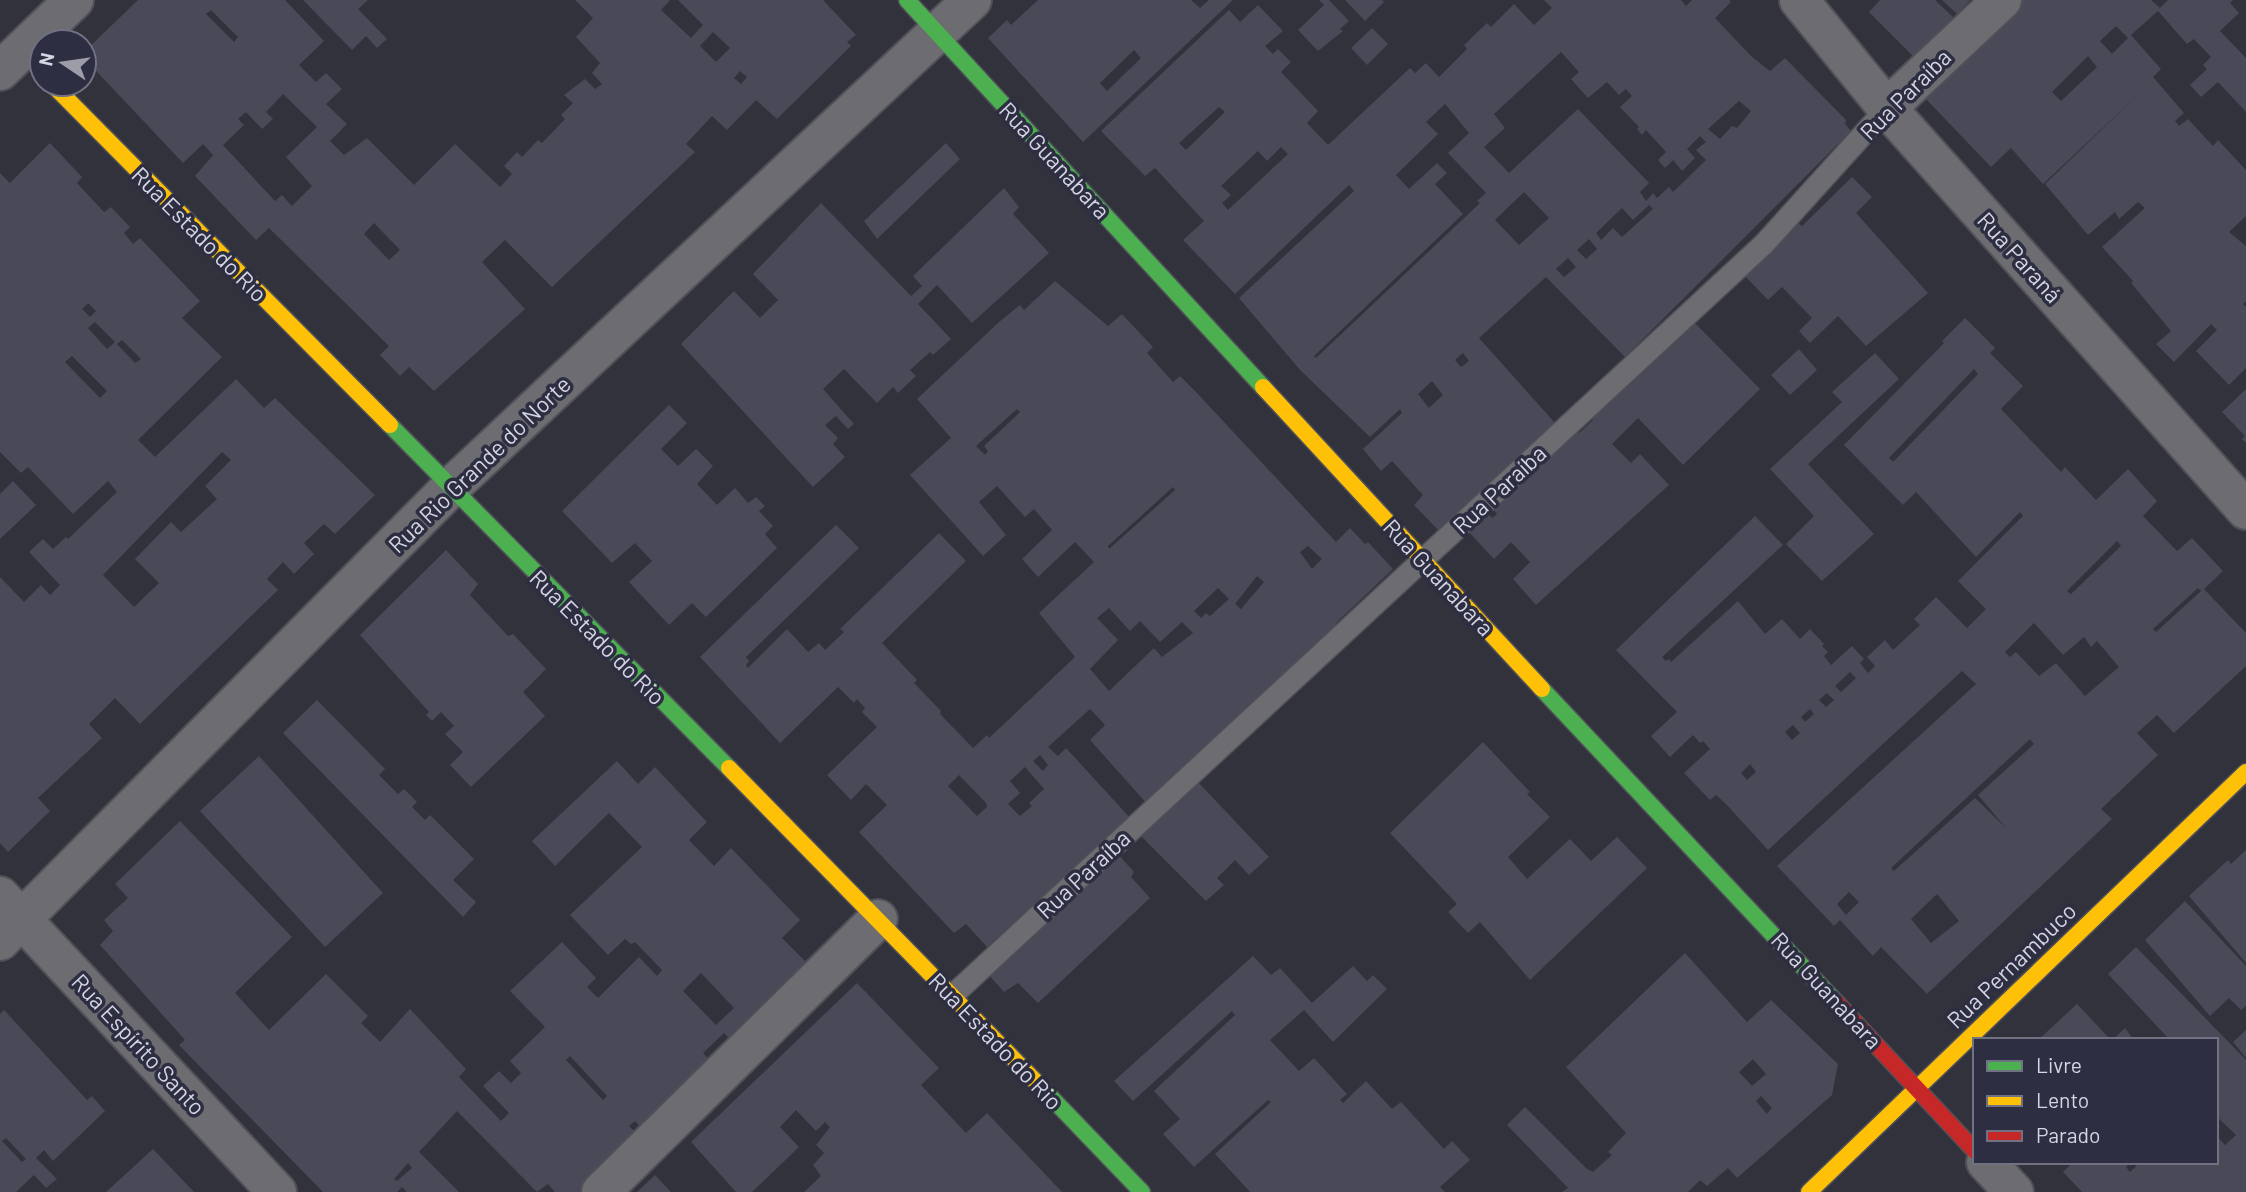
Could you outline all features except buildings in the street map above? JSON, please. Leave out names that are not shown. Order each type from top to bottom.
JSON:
[{"type":"street","points":[[15,56],[74,0]]},
{"type":"street","name":"Rua Guanabara","points":[[907,0],[1423,561],[1973,1149]]},
{"type":"street","name":"Rua Rio Grande do Norte","points":[[8,919],[450,488],[972,0]]},
{"type":"street","name":"Rua Paraná","points":[[1798,0],[1887,108],[2246,510]]},
{"type":"street","name":"Rua Paraíba","points":[[1887,108],[2002,0]]},
{"type":"street","name":"Rua Estado do Rio","points":[[66,98],[953,995],[1142,1192]]},
{"type":"street","name":"Rua Pernambuco","points":[[1809,1192],[2246,772]]},
{"type":"street","name":"Rua Espírito Santo","points":[[8,919],[277,1192]]},
{"type":"street","points":[[601,1192],[878,919]]},
{"type":"street","points":[[1988,1164],[2014,1192]]},
{"type":"lane","name":"Rua Paraíba","points":[[953,995],[1385,592],[1423,561],[1643,352],[1764,244],[1887,108]]},
{"type":"traffic: fast","points":[[907,0],[1263,387]]},
{"type":"traffic: fast","points":[[390,425],[729,768]]},
{"type":"traffic: fast","points":[[1542,689],[1836,1002]]},
{"type":"traffic: fast","points":[[1044,1090],[1142,1192]]},
{"type":"traffic: slow","points":[[66,98],[390,425]]},
{"type":"traffic: slow","points":[[1263,387],[1542,689]]},
{"type":"traffic: slow","points":[[729,768],[1044,1090]]},
{"type":"traffic: slow","points":[[1809,1192],[2246,772]]},
{"type":"traffic: jam","points":[[1836,1002],[1973,1149]]}]
